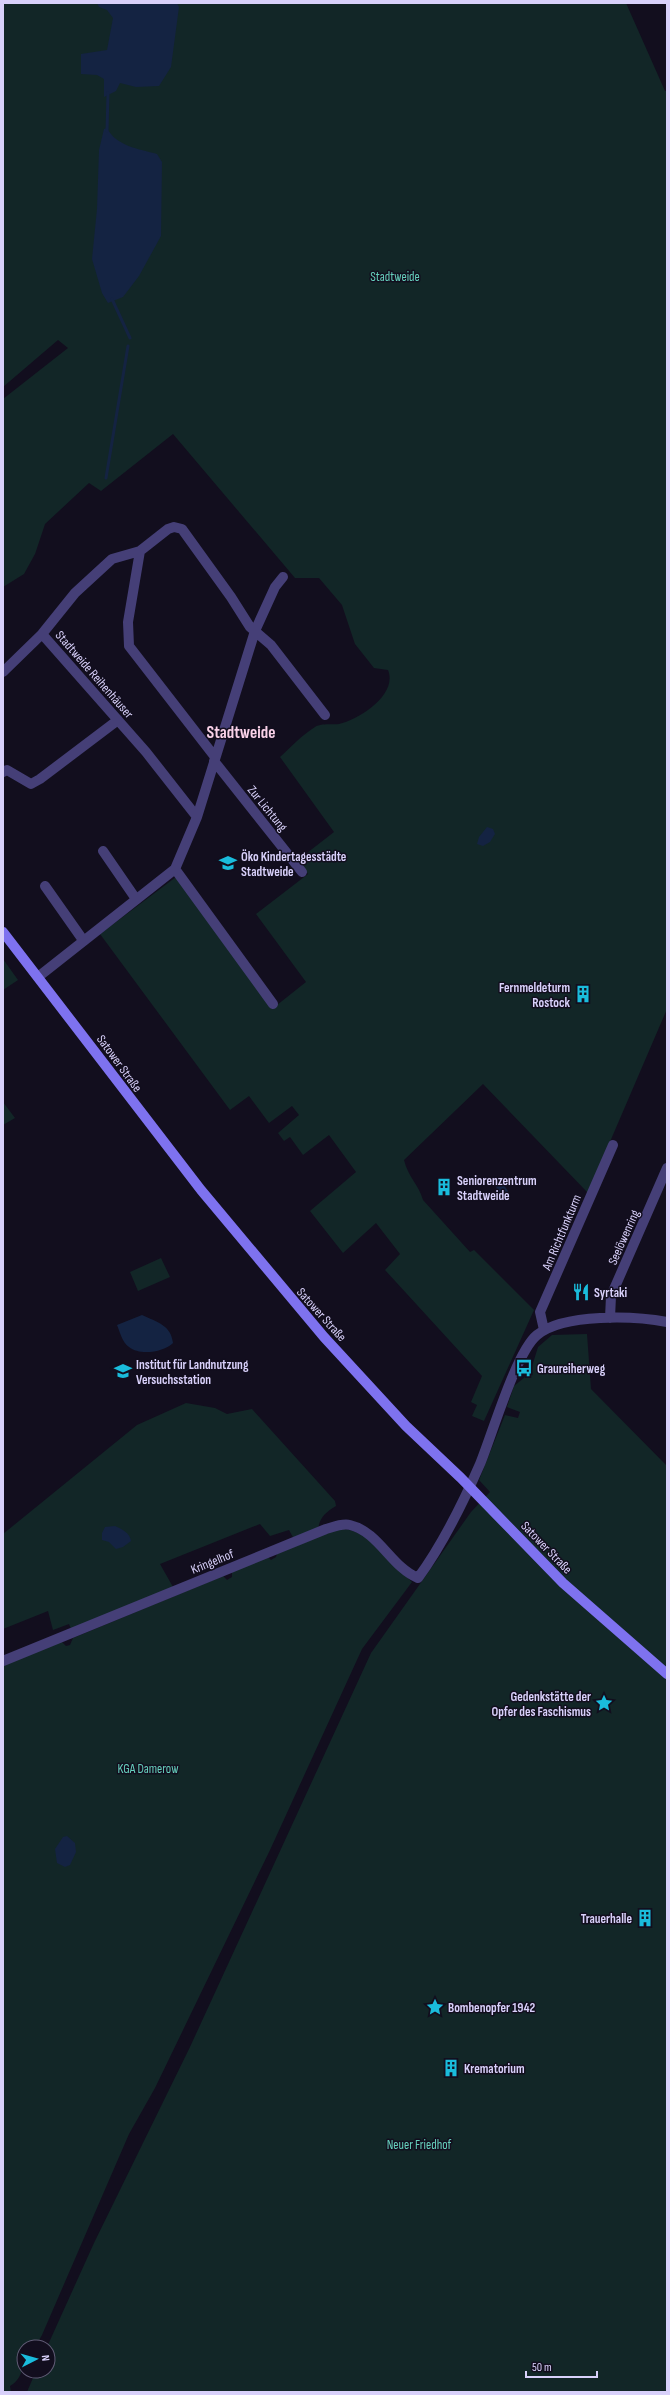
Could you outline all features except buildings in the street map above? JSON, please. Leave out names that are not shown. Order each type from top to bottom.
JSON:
[{"type":"main road","name":"Satower Straße","points":[[3,932],[146,1120],[273,1278],[402,1422],[469,1486],[563,1583],[667,1674]]},
{"type":"street","name":"Stadtweide Reihenhäuser","points":[[197,817],[118,720],[42,634],[75,593],[112,558],[140,551],[168,529],[174,527],[182,529],[232,597],[250,627],[271,645],[325,715]]},
{"type":"street","points":[[140,551],[128,622],[129,646],[214,760]]},
{"type":"street","points":[[38,977],[175,869],[197,817],[255,632],[275,587],[283,577]]},
{"type":"street","points":[[3,672],[42,634]]},
{"type":"street","points":[[4,768],[31,784],[40,779],[118,720]]},
{"type":"street","name":"Zur Lichtung","points":[[214,760],[302,872]]},
{"type":"street","points":[[103,851],[136,899]]},
{"type":"street","points":[[175,869],[273,1004]]},
{"type":"street","points":[[45,886],[83,940]]},
{"type":"street","name":"Am Richtfunkturm","points":[[544,1330],[540,1312],[613,1145]]},
{"type":"street","name":"Seelöwenring","points":[[610,1318],[611,1296],[667,1168]]},
{"type":"street","points":[[469,1486],[526,1347],[544,1330],[561,1324],[610,1318],[632,1317],[667,1322]]},
{"type":"street","name":"Kringelhof","points":[[3,1661],[326,1529],[342,1525],[350,1525],[370,1535],[401,1568],[418,1578],[443,1541],[469,1486]]},
{"type":"green space","name":"Stadtweide","points":[[3,3],[626,3],[665,91],[667,91],[667,1009],[588,1193],[483,1084],[404,1160],[423,1200],[470,1252],[474,1250],[534,1310],[484,1421],[472,1416],[477,1405],[471,1402],[482,1376],[385,1270],[400,1254],[376,1223],[343,1253],[310,1211],[356,1172],[329,1135],[303,1155],[290,1137],[284,1141],[278,1133],[299,1115],[292,1106],[269,1123],[249,1096],[230,1110],[100,934],[176,877],[272,1009],[306,982],[256,914],[308,874],[298,860],[334,832],[280,757],[301,737],[315,727],[339,724],[357,717],[366,711],[375,704],[388,688],[390,679],[388,670],[374,668],[355,644],[342,605],[319,578],[295,578],[173,434],[101,491],[89,483],[45,524],[35,554],[24,574],[3,587],[3,399],[68,348],[58,340],[3,387]]},
{"type":"green space","points":[[3,959],[18,980],[3,990]]},
{"type":"green space","points":[[3,1102],[15,1118],[3,1125]]},
{"type":"green space","points":[[161,1258],[170,1277],[138,1291],[130,1272]]},
{"type":"green space","name":"Neuer Friedhof","points":[[587,1334],[591,1389],[667,1466],[667,2392],[27,2392],[33,2379],[56,2379],[56,2339],[51,2339],[94,2243],[190,2047],[371,1653],[471,1512],[490,1492],[479,1480],[505,1415],[518,1418],[520,1412],[507,1407],[514,1386],[530,1373],[538,1347],[552,1335]]},
{"type":"green space","points":[[186,1403],[215,1408],[227,1414],[252,1409],[335,1501],[336,1506],[324,1515],[320,1521],[318,1529],[294,1539],[289,1530],[270,1536],[260,1524],[160,1564],[173,1587],[71,1629],[69,1624],[53,1630],[48,1611],[3,1629],[3,1534],[137,1425]]},
{"type":"green space","name":"KGA Damerow","points":[[344,1529],[354,1532],[373,1542],[412,1582],[362,1649],[270,1850],[155,2088],[129,2134],[42,2335],[40,2339],[16,2339],[16,2379],[18,2379],[10,2386],[11,2392],[3,2392],[3,1664],[61,1641],[66,1646],[70,1645],[73,1638],[223,1576],[227,1580],[232,1577],[232,1572],[268,1557],[271,1560],[276,1557],[277,1554],[335,1530]]},
{"type":"water","points":[[97,3],[177,3],[179,7],[171,67],[159,86],[136,87],[120,83],[116,91],[104,97],[104,79],[97,75],[81,74],[81,54],[107,50],[113,18],[107,10],[99,7]]},
{"type":"water","points":[[107,128],[116,139],[122,143],[157,154],[162,162],[161,236],[139,276],[123,297],[108,303],[102,293],[92,259],[97,209],[99,150],[104,129]]},
{"type":"water","points":[[487,827],[493,829],[495,834],[490,842],[483,846],[477,844],[479,837]]},
{"type":"water","points":[[496,1181],[501,1181],[508,1191],[508,1196],[504,1198],[497,1195]]},
{"type":"water","points":[[142,1315],[158,1322],[166,1328],[172,1337],[173,1343],[164,1349],[152,1352],[134,1350],[129,1347],[122,1337],[117,1325]]},
{"type":"water","points":[[115,1526],[123,1530],[131,1541],[123,1547],[116,1549],[109,1542],[102,1540],[102,1533],[105,1527]]},
{"type":"water","points":[[67,1836],[75,1843],[76,1852],[70,1865],[65,1867],[57,1863],[55,1849],[63,1837]]},
{"type":"waterway","points":[[107,131],[108,93]]},
{"type":"waterway","points":[[112,299],[130,338]]},
{"type":"waterway","points":[[106,478],[128,346]]},
{"type":"place","name":"Öko Kindertagesstädte Stadtweide","points":[[228,863]]},
{"type":"place","name":"Fernmeldeturm Rostock","points":[[583,994]]},
{"type":"place","name":"Seniorenzentrum Stadtweide","points":[[444,1187]]},
{"type":"place","name":"Syrtaki","points":[[581,1292]]},
{"type":"place","name":"Graureiherweg","points":[[524,1368]]},
{"type":"place","name":"Institut für Landnutzung Versuchsstation","points":[[123,1371]]},
{"type":"place","name":"Gedenkstätte der Opfer des Faschismus","points":[[604,1703]]},
{"type":"place","name":"Trauerhalle","points":[[645,1918]]},
{"type":"place","name":"Bombenopfer 1942","points":[[435,2007]]},
{"type":"place","name":"Krematorium","points":[[451,2068]]},
{"type":"district","name":"Stadtweide","points":[[241,732]]}]
